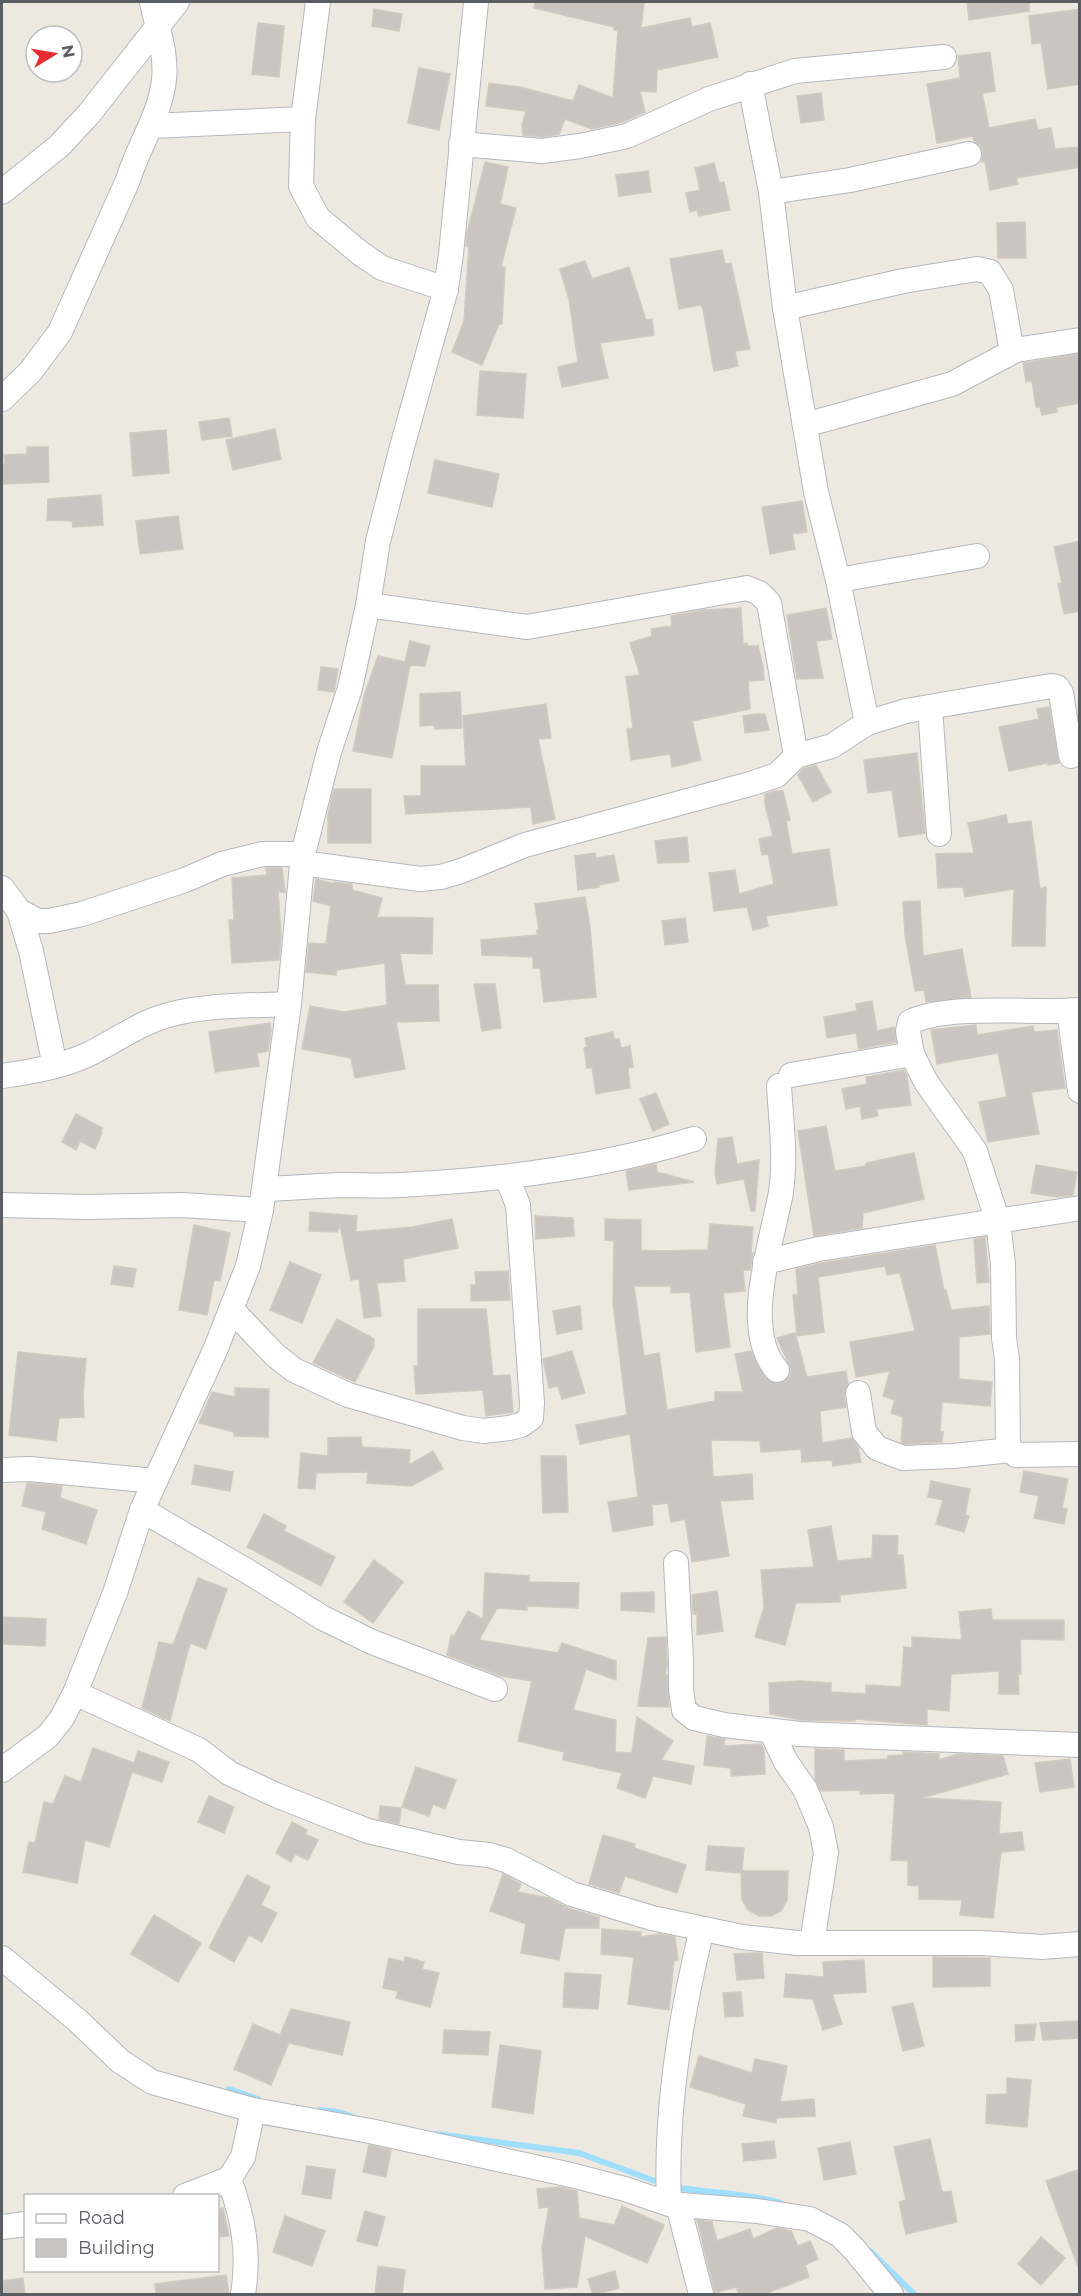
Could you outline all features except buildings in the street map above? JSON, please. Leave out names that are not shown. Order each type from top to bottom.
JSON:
[{"type":"street","points":[[2,399],[30,372],[60,332],[128,180],[134,161],[152,126],[164,81],[164,59],[152,2]]},
{"type":"street","points":[[2,192],[59,146],[88,115],[177,2]]},
{"type":"street","points":[[318,2],[303,119],[301,186],[318,218],[360,253],[382,268],[446,288]]},
{"type":"street","points":[[4,1766],[28,1752],[48,1736],[62,1718],[75,1694],[115,1593],[142,1510],[216,1348],[248,1266],[262,1199],[289,1004],[303,859],[329,752],[350,688],[388,500],[446,288],[452,254],[476,2]]},
{"type":"street","points":[[461,144],[542,151],[627,136],[709,99],[795,71],[944,57]]},
{"type":"street","points":[[750,84],[771,192],[785,308],[816,492],[838,580],[867,723]]},
{"type":"street","points":[[152,126],[303,119]]},
{"type":"street","points":[[771,192],[850,180],[969,154]]},
{"type":"street","points":[[785,308],[903,281],[977,269],[984,270],[990,272],[1001,290],[1010,341],[1016,350]]},
{"type":"street","points":[[805,425],[952,384],[1016,350],[1080,340]]},
{"type":"street","points":[[838,580],[977,556]]},
{"type":"street","points":[[368,605],[528,627],[747,588],[759,593],[769,603],[796,756]]},
{"type":"street","points":[[19,911],[38,921],[65,918],[185,880],[222,864],[263,854],[420,879],[441,877],[525,845],[777,775],[796,756],[832,746],[867,723],[906,711],[1051,686],[1057,687],[1061,693],[1071,756]]},
{"type":"street","points":[[930,707],[939,834]]},
{"type":"street","points":[[2,888],[19,911],[31,951],[55,1066]]},
{"type":"street","points":[[2,1076],[55,1066],[86,1055],[156,1019],[175,1013],[289,1004]]},
{"type":"street","points":[[1080,1090],[1074,1011],[983,1011],[924,1016],[910,1022],[908,1031],[912,1054],[926,1082],[975,1151],[998,1222],[1003,1264],[1004,1338],[1007,1359],[1007,1437],[1011,1450],[1016,1455],[1080,1454]]},
{"type":"street","points":[[777,1370],[771,1364],[763,1337],[761,1301],[765,1262],[781,1192],[785,1080],[912,1054]]},
{"type":"street","points":[[2,1205],[86,1207],[182,1205],[262,1199],[341,1185],[398,1185],[507,1177],[574,1168],[661,1149],[694,1139]]},
{"type":"street","points":[[231,1310],[275,1355],[294,1370],[348,1395],[464,1428],[484,1431],[521,1425],[531,1418],[532,1403],[518,1205],[507,1177]]},
{"type":"street","points":[[765,1262],[819,1249],[1080,1208]]},
{"type":"street","points":[[858,1393],[864,1432],[877,1448],[903,1458],[1011,1450]]},
{"type":"street","points":[[2,1470],[30,1469],[155,1481]]},
{"type":"street","points":[[142,1510],[247,1570],[323,1618],[372,1642],[495,1689]]},
{"type":"street","points":[[676,1563],[681,1690],[684,1710],[693,1718],[800,1734],[1080,1745]]},
{"type":"street","points":[[75,1694],[199,1750],[229,1773],[329,1816],[368,1831],[459,1852],[489,1855],[506,1860],[572,1894],[652,1918],[742,1937],[813,1943],[982,1943],[1042,1947],[1080,1944]]},
{"type":"street","points":[[771,1731],[786,1762],[805,1789],[822,1835],[826,1853],[813,1943]]},
{"type":"street","points":[[701,2295],[673,2204],[670,2132],[677,2054],[690,1974],[702,1929]]},
{"type":"street","points":[[2,1958],[77,2020],[120,2061],[152,2082],[253,2110],[370,2131],[571,2175],[673,2204],[757,2211],[810,2219],[840,2235],[855,2249],[891,2295]]},
{"type":"street","points":[[190,2194],[229,2178],[243,2157],[253,2110]]},
{"type":"street","points":[[229,2178],[241,2211],[247,2244],[243,2295]]},
{"type":"street","points":[[2,2227],[24,2224]]},
{"type":"waterway","points":[[229,2089],[258,2099]]},
{"type":"waterway","points":[[320,2110],[351,2116]]},
{"type":"waterway","points":[[437,2134],[579,2153],[663,2184]]},
{"type":"waterway","points":[[673,2187],[741,2195],[781,2203]]},
{"type":"waterway","points":[[870,2251],[914,2294]]}]
